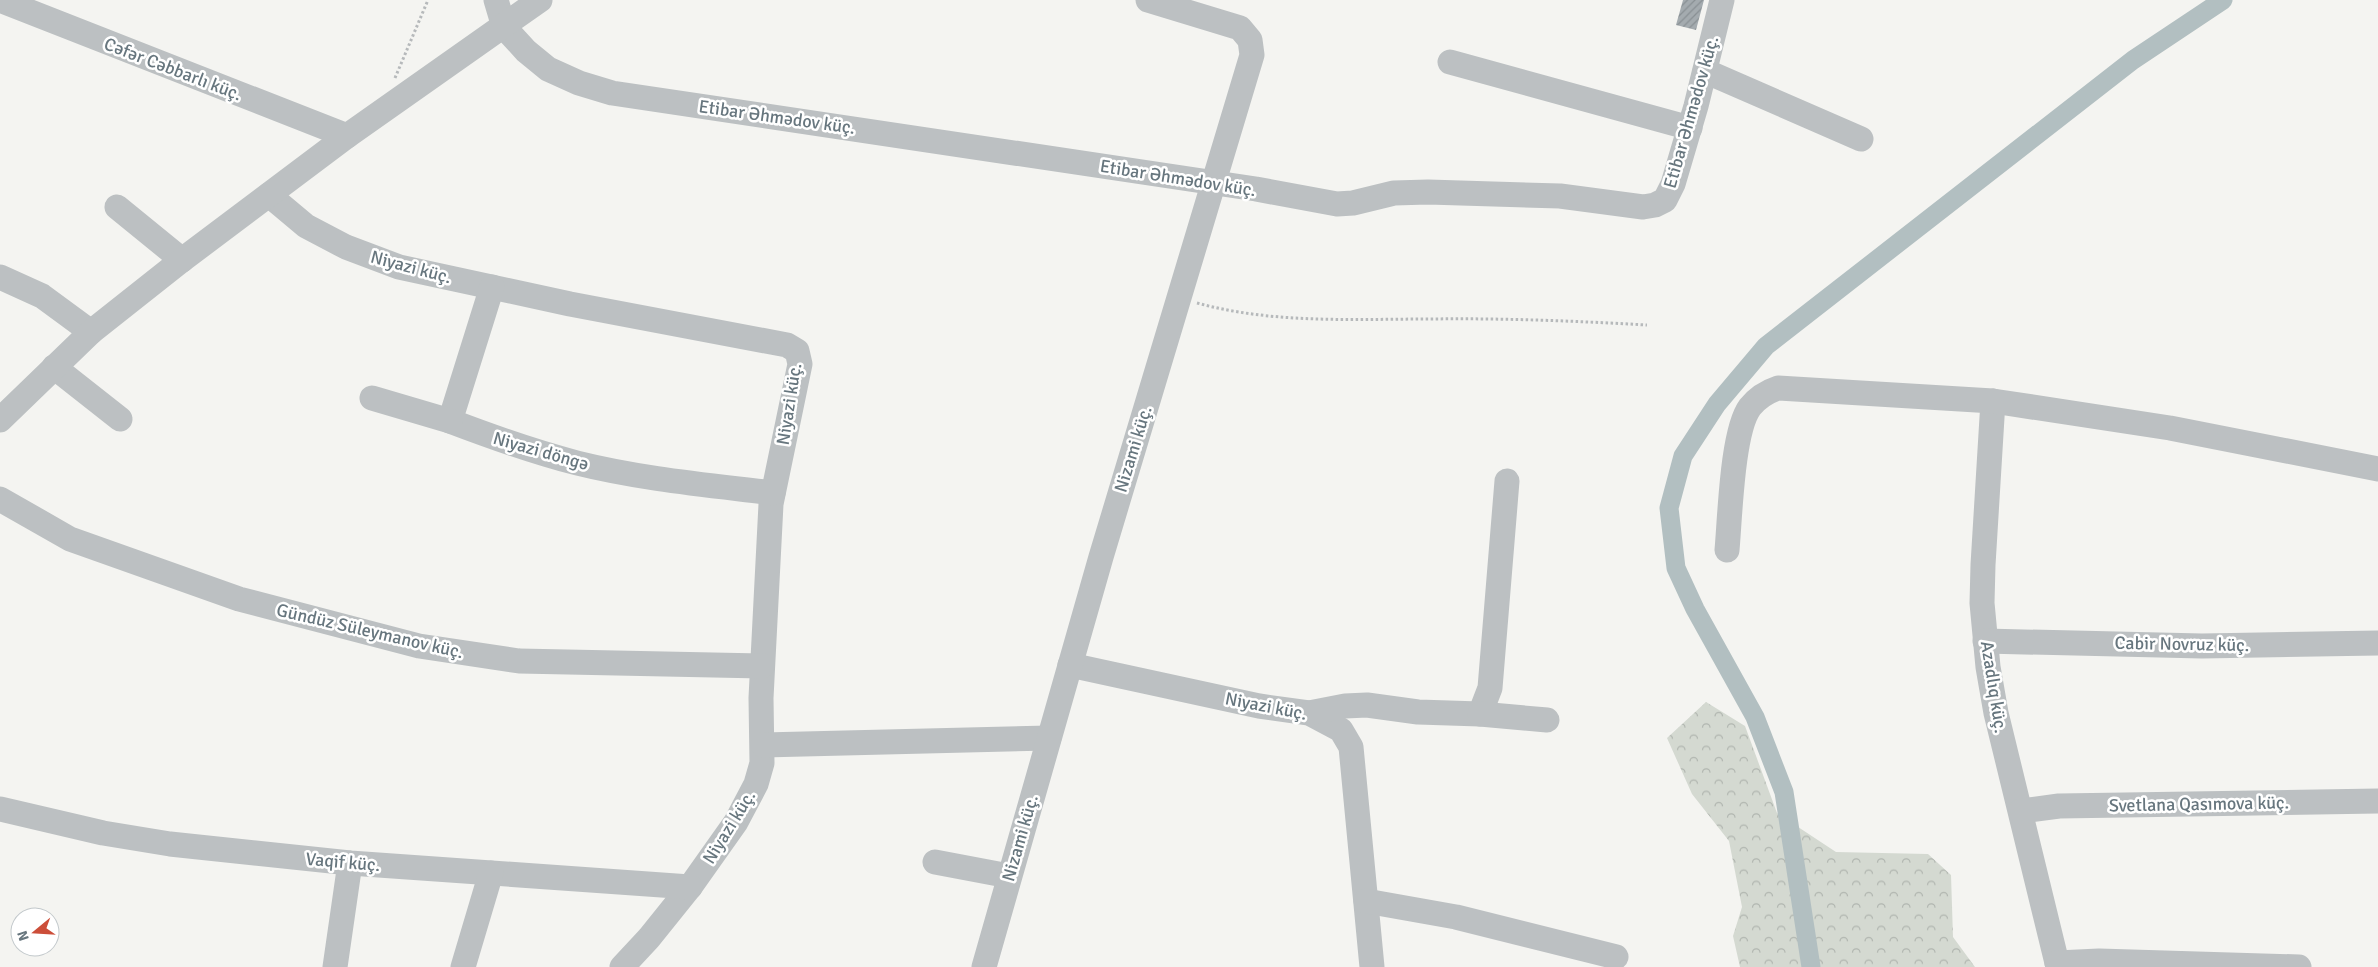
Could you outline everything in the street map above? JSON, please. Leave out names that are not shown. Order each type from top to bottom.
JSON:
[{"type":"street","name":"Cəfər Cəbbarlı küç.","points":[[0,0],[347,136]]},
{"type":"street","points":[[496,0],[504,28]]},
{"type":"street","points":[[0,420],[91,332],[182,260],[347,136],[504,28],[540,0]]},
{"type":"street","name":"Nizami küç.","points":[[984,967],[1070,665],[1249,70],[1252,54],[1250,40],[1240,28],[1148,0]]},
{"type":"street","name":"Etibar Əhmədov küç.","points":[[504,28],[526,51],[548,69],[579,83],[612,93],[1215,183],[1337,204],[1353,203],[1394,193],[1428,192],[1560,196],[1643,207],[1665,200],[1673,184],[1690,128],[1722,0]]},
{"type":"street","points":[[1450,62],[1690,128]]},
{"type":"street","points":[[1705,71],[1860,139]]},
{"type":"street","name":"Niyazi küç.","points":[[269,196],[306,226],[346,247],[399,267],[570,304],[788,345],[796,351],[800,364],[770,514],[762,666],[762,763],[756,784],[736,822],[690,887],[649,938],[622,967]]},
{"type":"street","points":[[117,207],[182,260]]},
{"type":"street","points":[[0,277],[42,296],[91,332]]},
{"type":"street","points":[[450,421],[492,287]]},
{"type":"street","points":[[54,367],[120,419]]},
{"type":"street","points":[[1727,550],[1739,430],[1750,408],[1764,393],[1778,388],[1993,401],[2170,428],[2378,468]]},
{"type":"street","name":"Niyazi döngə","points":[[372,398],[450,421],[489,436],[577,463],[652,478],[773,493]]},
{"type":"street","name":"Azadlıq küç.","points":[[1993,401],[1983,565],[1982,603],[1986,641],[1996,713],[2057,965]]},
{"type":"street","points":[[1480,714],[1490,688],[1508,481]]},
{"type":"street","name":"Gündüz Süleymanov küç.","points":[[0,499],[70,539],[239,599],[419,646],[519,661],[762,666]]},
{"type":"street","name":"Cabir Novruz küç.","points":[[1986,641],[2202,646],[2378,643]]},
{"type":"street","name":"Niyazi küç.","points":[[1070,665],[1259,706],[1309,713],[1341,730],[1351,748],[1372,967]]},
{"type":"street","points":[[1309,713],[1345,706],[1367,705],[1418,712],[1480,714],[1547,720]]},
{"type":"street","points":[[763,745],[1049,738]]},
{"type":"street","name":"Svetlana Qasımova küç.","points":[[2021,812],[2059,806],[2378,801]]},
{"type":"street","name":"Vaqif küç.","points":[[0,809],[103,833],[170,844],[350,863],[690,887]]},
{"type":"street","points":[[935,862],[1010,876]]},
{"type":"street","points":[[335,967],[350,863]]},
{"type":"street","points":[[462,967],[491,873]]},
{"type":"street","points":[[1366,901],[1456,917],[1616,957]]},
{"type":"street","points":[[2057,965],[2099,961],[2299,967]]},
{"type":"path","points":[[395,103],[393,88],[395,75],[428,0]]},
{"type":"path","points":[[1179,299],[1232,312],[1291,319],[1533,318],[1647,325]]},
{"type":"green space","points":[[1706,702],[1745,726],[1777,813],[1836,852],[1928,854],[1951,875],[1953,937],[1975,967],[1740,967],[1733,936],[1742,907],[1729,841],[1692,794],[1667,738]]},
{"type":"building","points":[[1683,0],[1704,0],[1696,30],[1676,25]]},
{"type":"waterway","points":[[1811,967],[1784,792],[1755,717],[1695,609],[1676,568],[1669,508],[1683,456],[1717,404],[1766,346],[2133,60],[2223,0]]}]
